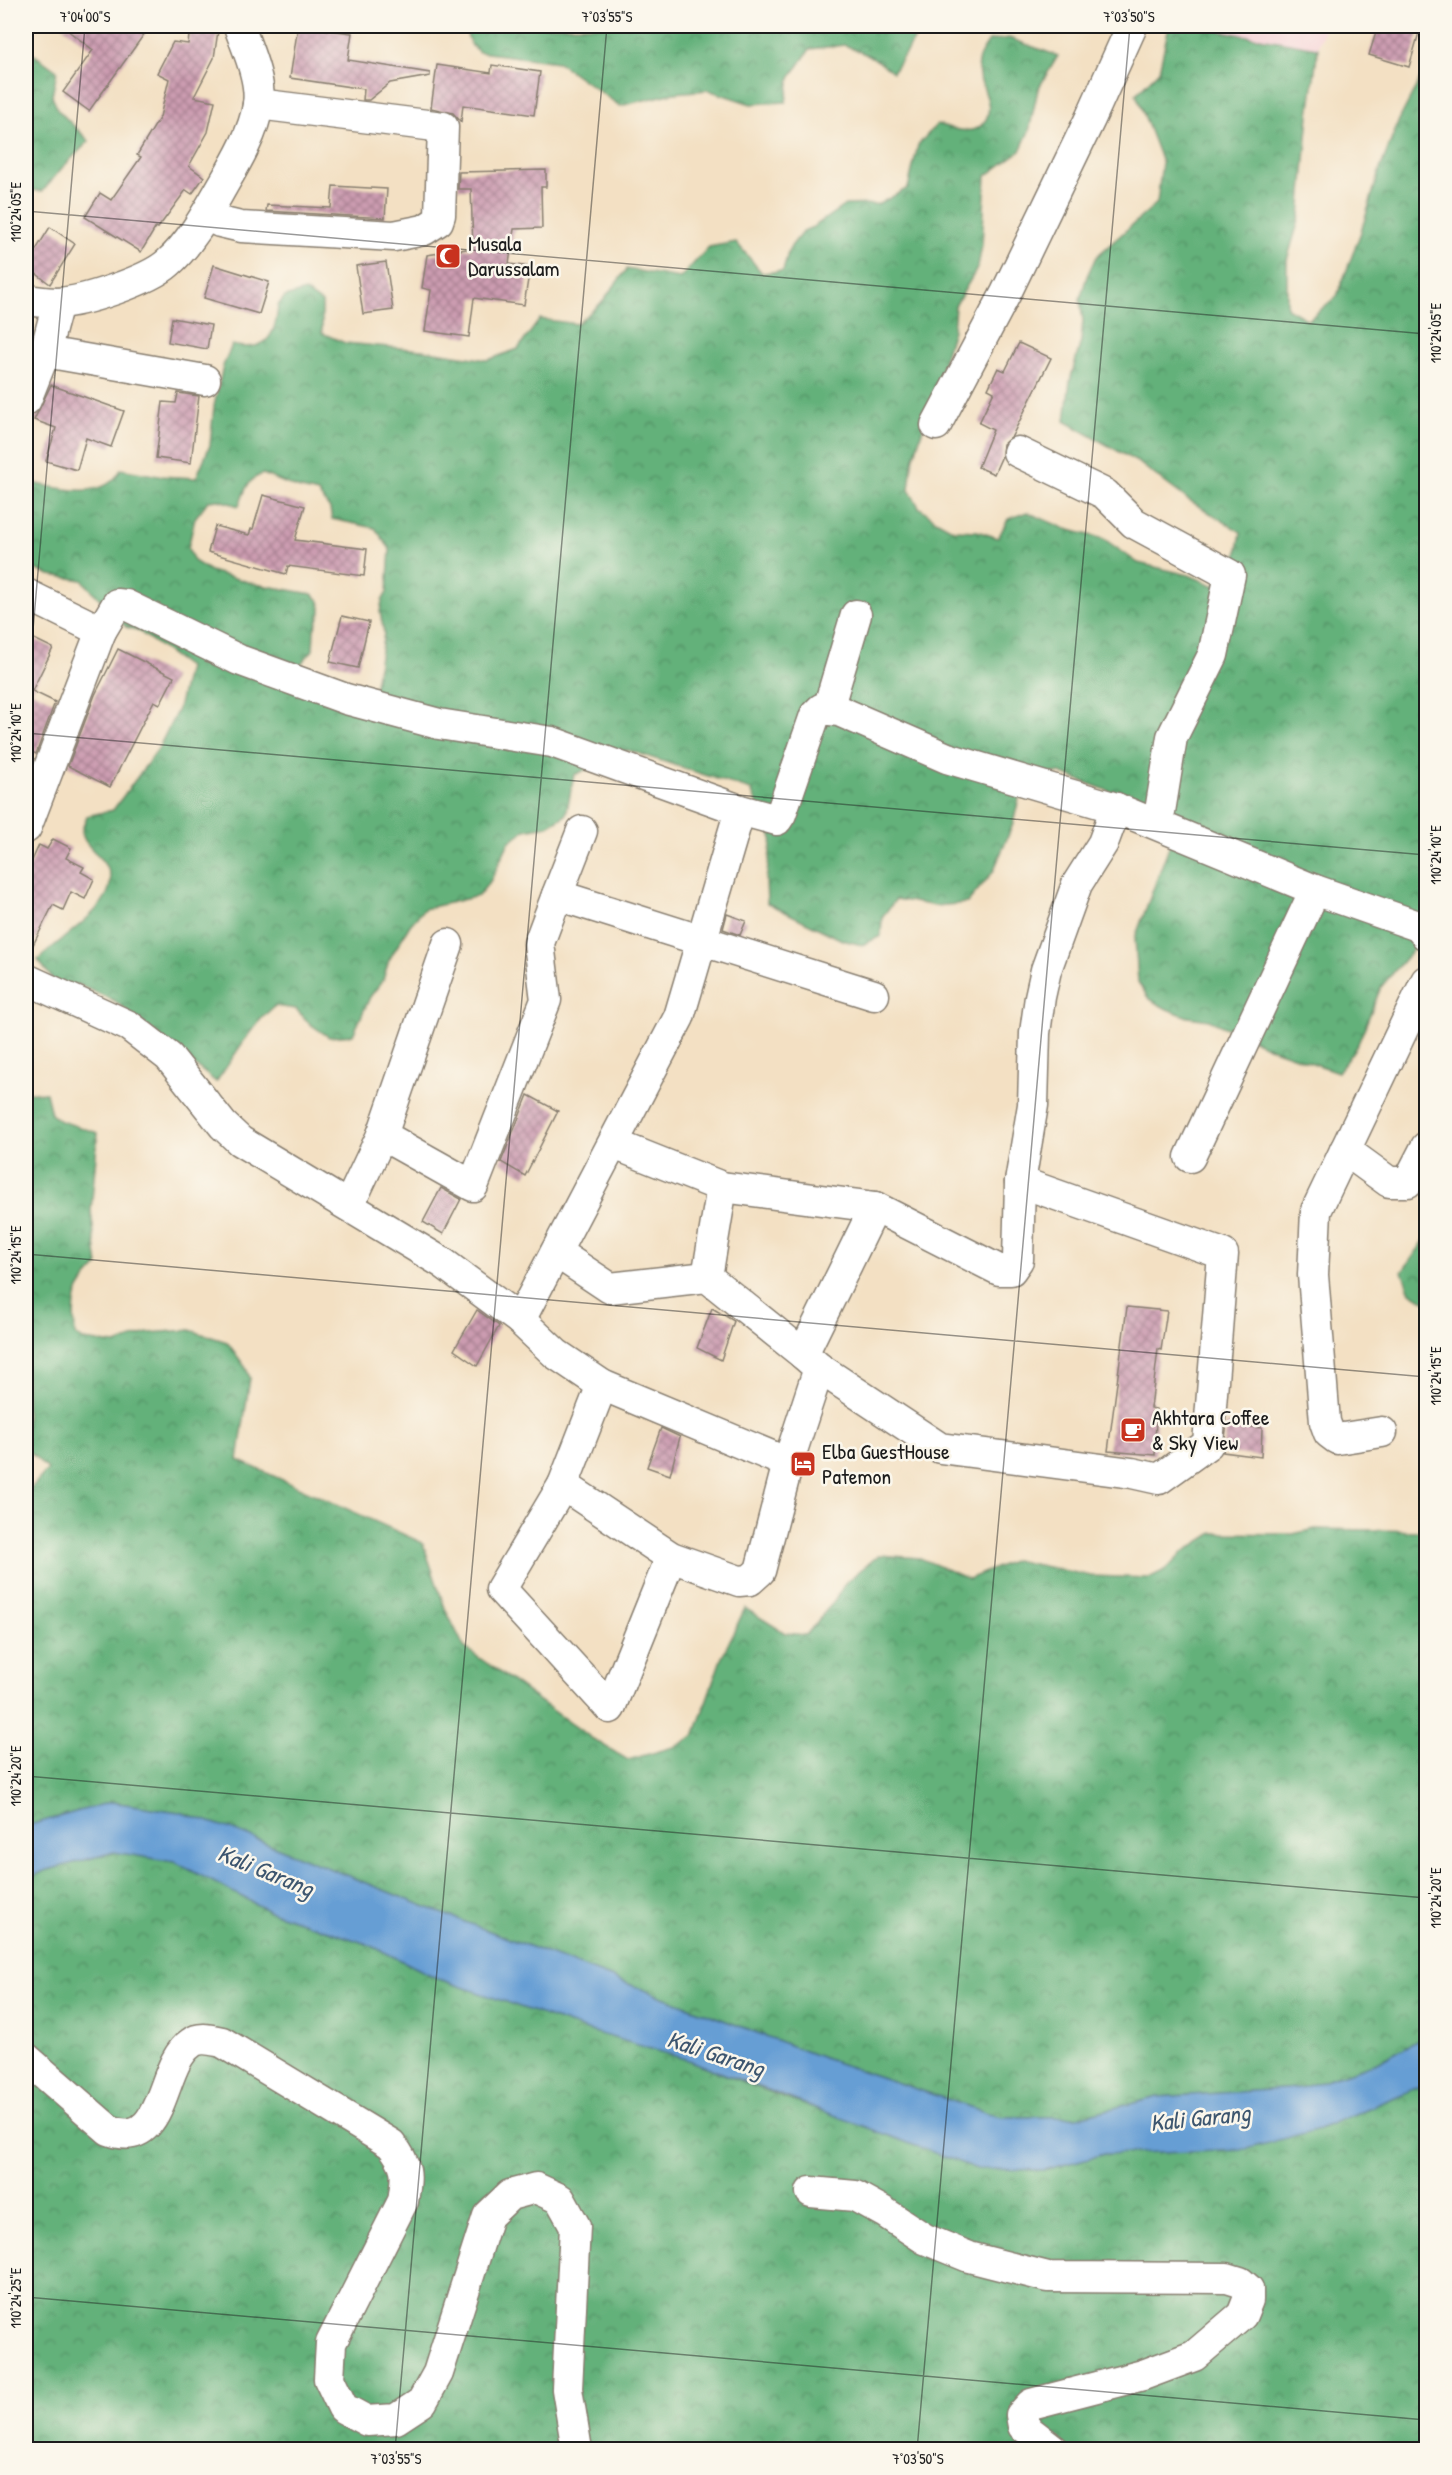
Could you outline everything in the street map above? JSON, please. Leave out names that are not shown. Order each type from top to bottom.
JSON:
[{"type":"street","points":[[26,300],[58,303],[82,299],[152,275],[170,262],[206,215],[247,139],[258,104],[258,88],[240,26]]},
{"type":"street","points":[[936,425],[1006,293],[1132,26]]},
{"type":"street","points":[[206,215],[220,222],[241,227],[393,236],[424,230],[438,221],[442,207],[443,127],[258,104]]},
{"type":"street","points":[[26,400],[45,352],[58,303]]},
{"type":"street","points":[[45,352],[205,380]]},
{"type":"street","points":[[1018,453],[1105,494],[1134,524],[1230,575],[1213,655],[1172,737],[1158,824]]},
{"type":"street","points":[[26,594],[101,631]]},
{"type":"street","points":[[26,828],[101,631],[117,604],[126,605],[239,660],[346,699],[439,724],[552,742],[740,810],[777,820],[815,715],[821,709],[839,711],[947,758],[1116,808],[1158,824],[1316,890],[1418,926],[1426,935]]},
{"type":"street","points":[[828,709],[856,615]]},
{"type":"street","points":[[614,1144],[722,1187],[875,1208],[999,1270],[1011,1270],[1018,1260],[1020,1182],[1033,1105],[1035,1033],[1047,970],[1077,884],[1103,843],[1116,808]]},
{"type":"street","points":[[520,1320],[679,1017],[740,810]]},
{"type":"street","points":[[382,1135],[473,1186],[546,1000],[539,943],[582,831]]},
{"type":"street","points":[[1190,1157],[1316,890]]},
{"type":"street","points":[[557,895],[874,995]]},
{"type":"street","points":[[349,1205],[382,1135],[448,944]]},
{"type":"street","points":[[26,979],[129,1026],[169,1058],[223,1125],[240,1141],[443,1263],[520,1320],[556,1354],[602,1385],[788,1463]]},
{"type":"street","points":[[1382,1432],[1337,1439],[1329,1433],[1324,1422],[1313,1275],[1316,1211],[1426,981]]},
{"type":"street","points":[[1345,1150],[1389,1182],[1400,1183],[1408,1182],[1426,1147]]},
{"type":"street","points":[[556,1252],[610,1288],[707,1277],[811,1361],[940,1448],[1132,1473],[1159,1479],[1208,1444],[1223,1254],[1020,1182]]},
{"type":"street","points":[[707,1277],[722,1187]]},
{"type":"street","points":[[563,1485],[671,1557],[739,1581],[750,1580],[760,1571],[811,1361],[875,1208]]},
{"type":"street","points":[[602,1385],[563,1485],[501,1589],[610,1708],[671,1557]]},
{"type":"street","points":[[26,2058],[110,2130],[120,2134],[135,2134],[149,2123],[182,2053],[191,2042],[205,2038],[222,2042],[391,2144],[403,2160],[407,2178],[403,2201],[331,2343],[329,2379],[338,2399],[343,2408],[367,2421],[396,2419],[422,2402],[438,2373],[488,2216],[510,2195],[536,2188],[560,2199],[575,2226],[567,2389],[577,2450]]},
{"type":"street","points":[[811,2192],[855,2196],[925,2239],[969,2257],[1048,2277],[1227,2278],[1240,2282],[1248,2289],[1248,2300],[1242,2315],[1194,2356],[1143,2375],[1031,2404],[1021,2415],[1023,2426],[1054,2450]]},
{"type":"shaded area","points":[[1190,26],[1325,26],[1318,48]]},
{"type":"green space","points":[[464,26],[923,26],[893,72],[872,57],[845,45],[810,49],[790,78],[786,102],[751,104],[708,90],[674,93],[620,106],[558,62],[479,52],[471,45]]},
{"type":"green space","points":[[1169,26],[1190,26],[1318,48],[1309,115],[1300,216],[1287,260],[1287,308],[1308,320],[1337,296],[1399,120],[1426,68],[1426,934],[1381,987],[1358,1044],[1338,1072],[1273,1049],[1209,1020],[1188,1017],[1167,1009],[1149,999],[1138,982],[1135,938],[1180,817],[1060,773],[1039,773],[1022,785],[1013,824],[993,872],[967,903],[936,906],[896,899],[882,917],[881,936],[862,945],[842,940],[767,903],[766,880],[772,838],[751,790],[628,750],[574,775],[566,815],[548,826],[525,830],[509,842],[491,880],[478,896],[424,909],[410,925],[389,960],[383,980],[370,997],[353,1035],[329,1037],[310,1024],[296,1009],[275,1006],[251,1032],[216,1082],[115,1001],[77,984],[61,990],[38,960],[93,913],[106,896],[110,885],[110,875],[106,866],[83,838],[82,830],[87,816],[113,810],[158,749],[178,709],[188,667],[137,630],[126,627],[82,580],[50,575],[26,566],[26,495],[33,483],[69,490],[94,489],[105,486],[121,469],[159,476],[196,478],[210,445],[214,406],[223,366],[232,345],[244,347],[261,344],[272,333],[278,305],[285,297],[305,291],[322,303],[322,333],[345,343],[422,350],[488,360],[518,349],[540,319],[577,324],[602,302],[627,269],[680,278],[709,247],[736,242],[762,273],[783,271],[789,249],[803,231],[813,227],[845,205],[879,204],[908,188],[918,145],[937,124],[969,130],[975,129],[985,121],[989,106],[978,62],[989,41],[1009,38],[1058,56],[1038,89],[1029,131],[1020,151],[986,176],[982,245],[978,267],[955,306],[953,330],[912,464],[909,489],[919,507],[954,530],[977,531],[998,538],[1008,519],[1027,512],[1066,529],[1104,539],[1138,563],[1189,575],[1215,586],[1237,555],[1241,532],[1187,499],[1139,463],[1065,421],[1070,381],[1081,341],[1083,321],[1080,299],[1087,276],[1096,257],[1157,203],[1162,162],[1136,94],[1159,71]],"holes":[[[263,474],[297,488],[318,493],[330,509],[332,519],[375,528],[390,549],[387,592],[380,612],[384,633],[371,708],[298,667],[313,650],[314,630],[321,612],[320,601],[312,594],[255,584],[210,571],[194,561],[188,548],[195,518],[208,501],[219,500],[239,506],[250,482]]]},
{"type":"green space","points":[[26,51],[57,71],[52,96],[58,110],[89,141],[43,191],[26,190]]},
{"type":"green space","points":[[28,1092],[46,1093],[51,1114],[61,1121],[98,1133],[91,1211],[98,1266],[84,1282],[76,1296],[75,1334],[83,1340],[115,1344],[148,1333],[190,1330],[227,1342],[246,1368],[250,1378],[238,1460],[423,1543],[445,1608],[464,1647],[593,1739],[628,1760],[677,1746],[694,1736],[721,1659],[745,1608],[785,1633],[806,1635],[834,1601],[846,1582],[879,1555],[920,1558],[969,1579],[1014,1560],[1091,1576],[1149,1578],[1167,1569],[1183,1552],[1213,1533],[1293,1534],[1315,1529],[1426,1531],[1426,2036],[1377,2063],[1301,2088],[1158,2097],[1078,2117],[1000,2117],[826,2059],[436,1911],[228,1828],[179,1812],[111,1802],[26,1826],[26,1494],[48,1469],[26,1449],[26,1094]]},
{"type":"green space","points":[[1426,1238],[1426,1302],[1410,1292],[1402,1272]]},
{"type":"green space","points":[[114,1852],[175,1862],[269,1911],[370,1945],[439,1979],[587,2030],[685,2059],[784,2098],[851,2120],[1044,2170],[1104,2154],[1319,2129],[1426,2084],[1426,2449],[26,2450],[26,1880],[44,1871]]},
{"type":"water","name":"Kali Garang","points":[[111,1802],[179,1812],[228,1828],[436,1911],[826,2059],[1000,2117],[1078,2117],[1158,2097],[1301,2088],[1377,2063],[1426,2036],[1426,2084],[1319,2129],[1246,2149],[1104,2154],[1044,2170],[977,2169],[685,2059],[587,2030],[439,1979],[370,1945],[269,1911],[175,1862],[114,1852],[44,1871],[26,1880],[26,1826]]},
{"type":"building","points":[[62,26],[150,26],[89,111],[63,92],[93,50]]},
{"type":"building","points":[[298,26],[352,33],[348,60],[430,73],[430,76],[390,83],[369,100],[363,100],[364,89],[290,78]]},
{"type":"building","points":[[1378,26],[1421,26],[1409,67],[1369,55]]},
{"type":"building","points":[[190,27],[218,31],[214,58],[194,97],[215,101],[208,132],[189,166],[204,177],[192,194],[186,190],[158,228],[156,227],[141,252],[85,217],[100,193],[111,200],[141,157],[137,155],[160,117],[169,79],[157,73],[173,42],[188,44]]},
{"type":"building","points":[[437,65],[491,73],[492,65],[540,72],[534,115],[463,105],[461,122],[453,113],[431,108]]},
{"type":"building","points":[[546,170],[546,187],[541,187],[542,228],[514,229],[509,264],[530,267],[524,305],[474,298],[469,337],[425,331],[431,290],[422,288],[427,255],[473,248],[471,189],[458,189],[459,172]]},
{"type":"building","points":[[333,186],[387,189],[385,218],[266,211],[267,205],[331,208]]},
{"type":"building","points":[[50,227],[75,244],[50,284],[26,266]]},
{"type":"building","points":[[386,262],[393,310],[363,314],[356,266]]},
{"type":"building","points":[[214,265],[269,282],[259,314],[204,298]]},
{"type":"building","points":[[172,318],[211,325],[207,349],[168,342]]},
{"type":"building","points":[[1019,343],[1051,358],[1012,436],[1003,444],[1002,456],[994,474],[978,467],[993,430],[979,423],[994,392],[988,389],[998,368],[1005,371]]},
{"type":"building","points":[[51,385],[124,411],[111,447],[86,438],[77,470],[46,461],[56,428],[34,420]]},
{"type":"building","points":[[178,393],[199,396],[191,463],[156,458],[163,402],[176,403]]},
{"type":"building","points":[[263,495],[305,506],[295,540],[367,549],[364,576],[288,566],[286,574],[208,552],[215,526],[249,535]]},
{"type":"building","points":[[342,616],[369,622],[358,668],[330,662]]},
{"type":"building","points":[[26,635],[53,648],[32,691],[55,702],[36,754],[26,749]]},
{"type":"building","points":[[118,649],[174,677],[160,704],[154,701],[110,787],[68,766],[95,695]]},
{"type":"building","points":[[53,839],[71,848],[66,858],[84,867],[81,872],[94,879],[85,899],[71,892],[63,910],[53,905],[26,959],[26,874],[39,845],[47,849]]},
{"type":"building","points":[[727,914],[746,921],[740,935],[723,929]]},
{"type":"building","points":[[528,1095],[558,1111],[525,1176],[501,1162]]},
{"type":"building","points":[[441,1188],[461,1199],[443,1234],[423,1222]]},
{"type":"building","points":[[1127,1307],[1167,1311],[1161,1350],[1158,1349],[1151,1408],[1156,1409],[1155,1455],[1108,1451]]},
{"type":"building","points":[[712,1308],[734,1321],[721,1360],[697,1348]]},
{"type":"building","points":[[477,1310],[499,1326],[477,1366],[454,1350]]},
{"type":"building","points":[[1227,1424],[1262,1428],[1261,1457],[1223,1452]]},
{"type":"building","points":[[661,1428],[680,1437],[670,1475],[647,1467]]},
{"type":"place","name":"Musala Darussalam","points":[[448,256]]},
{"type":"place","name":"Akhtara Coffee & Sky View","points":[[1133,1430]]},
{"type":"place","name":"Elba GuestHouse Patemon","points":[[803,1464]]}]
